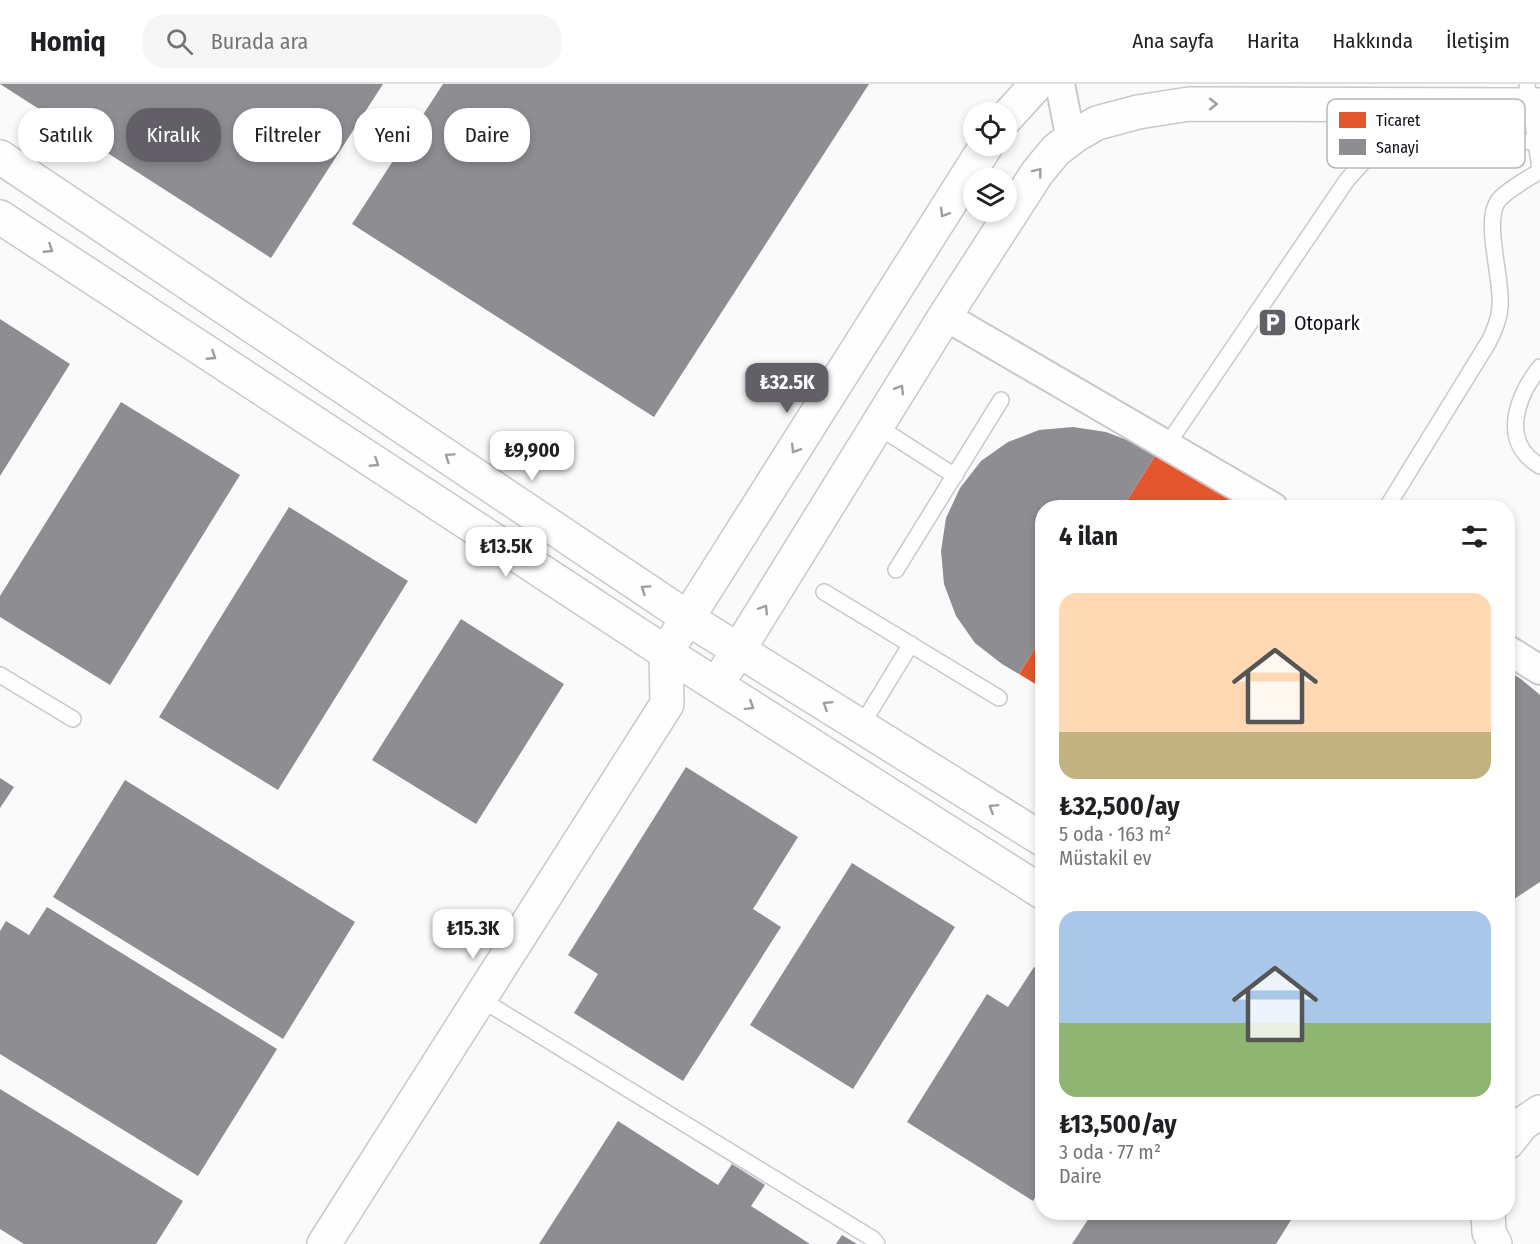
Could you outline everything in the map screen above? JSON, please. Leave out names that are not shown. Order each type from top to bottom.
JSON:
[{"type":"street","points":[[1017,106],[1037,84]]},
{"type":"street","points":[[1060,84],[1071,140]]},
{"type":"street","points":[[1475,99],[1532,98]]},
{"type":"street","points":[[667,704],[716,685],[945,316],[1036,173],[1056,150],[1097,123],[1138,112],[1189,104],[1327,102]]},
{"type":"street","points":[[324,1244],[667,704],[666,652],[980,156]]},
{"type":"street","points":[[0,157],[738,651],[1035,835]]},
{"type":"street","points":[[0,217],[716,685],[1035,888]]},
{"type":"street","points":[[945,316],[1261,500]]},
{"type":"street","points":[[1515,654],[1540,670]]},
{"type":"lane","points":[[1391,500],[1496,328],[1500,308],[1493,224],[1494,208],[1499,199],[1540,170],[1534,141],[1532,98]]},
{"type":"lane","points":[[1525,142],[1534,141]]},
{"type":"lane","points":[[1167,445],[1347,180],[1358,168]]},
{"type":"lane","points":[[1540,367],[1519,400],[1515,416],[1516,434],[1520,446],[1540,466]]},
{"type":"lane","points":[[896,570],[1001,400]]},
{"type":"lane","points":[[877,426],[955,476]]},
{"type":"lane","points":[[824,592],[999,698]]},
{"type":"lane","points":[[861,726],[911,645]]},
{"type":"lane","points":[[0,675],[73,719]]},
{"type":"lane","points":[[479,998],[863,1232],[877,1244]]},
{"type":"building: Ticaret","points":[[1156,454],[1230,500],[1127,500]]},
{"type":"building: Ticaret","points":[[1035,648],[1035,684],[1019,674]]},
{"type":"building: Sanayi","points":[[0,84],[383,84],[368,108],[354,108],[354,129],[342,148],[342,108],[233,108],[233,162],[333,162],[271,258],[114,157],[114,108],[37,108]]},
{"type":"building: Sanayi","points":[[443,84],[869,84],[654,417],[352,224],[392,162],[432,162],[432,108],[427,108]]},
{"type":"building: Sanayi","points":[[0,319],[70,364],[0,476]]},
{"type":"building: Sanayi","points":[[121,402],[240,475],[110,685],[0,617],[0,596]]},
{"type":"building: Sanayi","points":[[1073,427],[1106,432],[1156,454],[1127,500],[1035,500],[1035,648],[1019,674],[975,643],[956,616],[944,584],[941,551],[946,518],[960,488],[981,461],[1008,442],[1039,430]]},
{"type":"building: Sanayi","points":[[289,507],[408,581],[278,790],[159,717]]},
{"type":"building: Sanayi","points":[[461,619],[564,684],[476,824],[372,760]]},
{"type":"building: Sanayi","points":[[1515,675],[1540,695],[1540,882],[1515,898]]},
{"type":"building: Sanayi","points":[[686,767],[798,837],[753,909],[781,927],[683,1081],[574,1013],[598,974],[568,955]]},
{"type":"building: Sanayi","points":[[0,778],[14,787],[0,808]]},
{"type":"building: Sanayi","points":[[125,780],[355,922],[283,1039],[53,897]]},
{"type":"building: Sanayi","points":[[852,863],[955,927],[853,1089],[750,1025]]},
{"type":"building: Sanayi","points":[[47,907],[277,1049],[198,1176],[0,1054],[0,931],[6,921],[29,935]]},
{"type":"building: Sanayi","points":[[1034,967],[1035,1198],[1033,1201],[907,1122],[987,994],[1008,1007]]},
{"type":"building: Sanayi","points":[[0,1089],[183,1201],[156,1244],[24,1244],[0,1229]]},
{"type":"building: Sanayi","points":[[618,1121],[718,1185],[732,1164],[765,1185],[751,1206],[810,1244],[539,1244]]},
{"type":"building: Sanayi","points":[[1088,1220],[1291,1220],[1276,1244],[1072,1244]]},
{"type":"building: Sanayi","points":[[842,1235],[857,1244],[836,1244]]},
{"type":"place","name":"Otopark","points":[[1273,323]]}]
